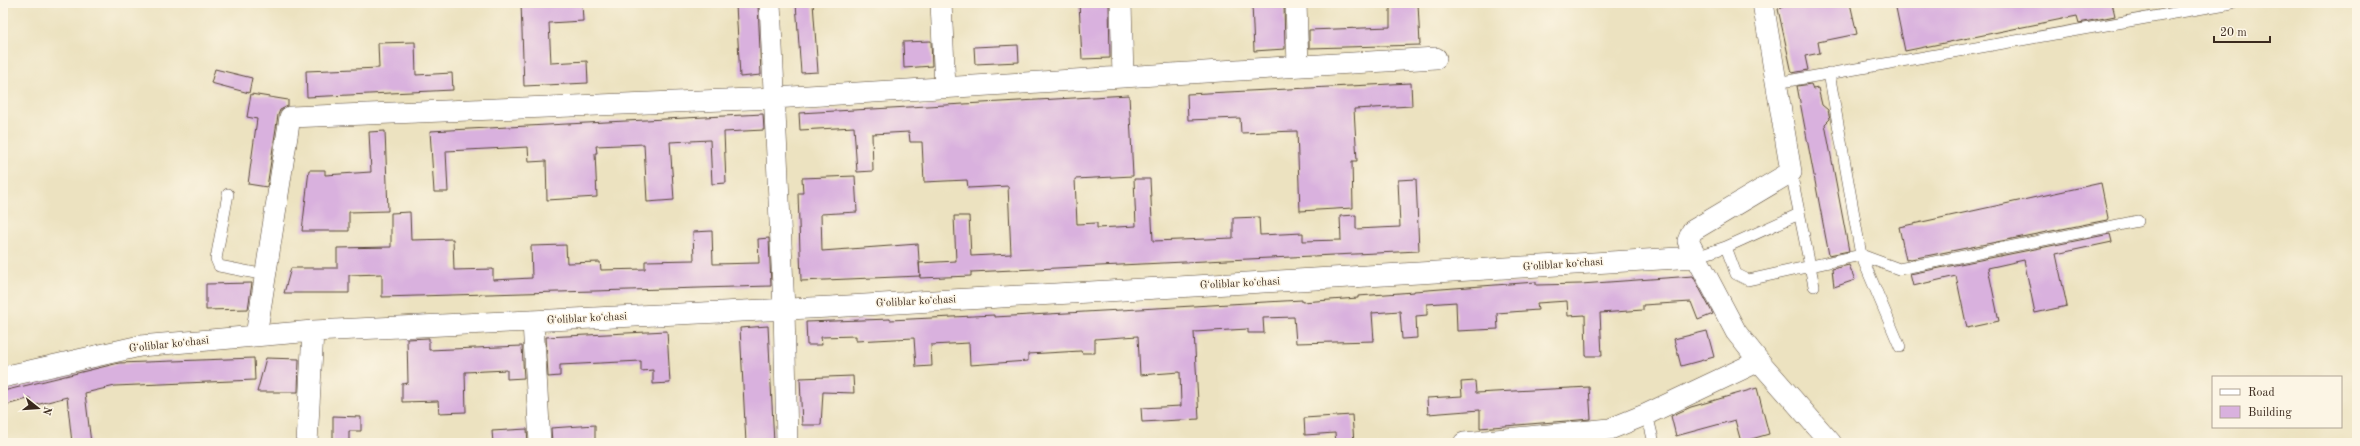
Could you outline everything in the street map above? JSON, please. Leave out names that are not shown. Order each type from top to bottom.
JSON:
[{"type":"street","points":[[770,3],[784,309],[787,443]]},
{"type":"street","points":[[942,3],[945,87]]},
{"type":"street","points":[[1121,3],[1123,77]]},
{"type":"street","points":[[1296,3],[1298,66]]},
{"type":"street","points":[[1763,3],[1791,172],[1692,231],[1688,241],[1736,332],[1759,361],[1831,443]]},
{"type":"street","points":[[256,336],[290,117],[774,98],[1436,58]]},
{"type":"street","name":"Gʻoliblar koʻchasi","points":[[3,377],[140,346],[313,331],[533,322],[784,309],[1507,269],[1696,256]]},
{"type":"street","name":"Gʻoliblar koʻchasi","points":[[533,322],[540,443]]},
{"type":"street","points":[[307,443],[313,331]]},
{"type":"street","points":[[1464,443],[1610,429],[1647,414],[1759,361]]},
{"type":"lane","points":[[1776,83],[2232,3]]},
{"type":"lane","points":[[1829,73],[1861,255],[1900,347]]},
{"type":"lane","points":[[1791,172],[1814,286]]},
{"type":"lane","points":[[228,194],[216,259],[219,266],[266,275]]},
{"type":"lane","points":[[1696,256],[1726,247],[1799,214]]},
{"type":"lane","points":[[1726,247],[1736,274],[1748,280],[1861,255],[1898,269],[2138,221]]},
{"type":"lane","points":[[1647,414],[1654,443]]},
{"type":"building","points":[[521,3],[582,3],[583,21],[549,23],[551,63],[587,61],[588,83],[524,86]]},
{"type":"building","points":[[796,3],[813,3],[818,72],[801,73]]},
{"type":"building","points":[[1079,3],[1109,3],[1110,58],[1082,59]]},
{"type":"building","points":[[1252,3],[1284,3],[1285,49],[1254,51]]},
{"type":"building","points":[[1390,3],[1418,3],[1420,45],[1309,48],[1309,30],[1390,27]]},
{"type":"building","points":[[1781,3],[1850,3],[1857,34],[1818,42],[1820,53],[1805,56],[1808,70],[1792,73],[1778,9],[1782,8]]},
{"type":"building","points":[[1895,3],[2112,3],[2115,16],[2079,23],[2077,16],[1905,51]]},
{"type":"building","points":[[758,4],[761,75],[740,77],[736,5]]},
{"type":"building","points":[[931,41],[932,66],[904,68],[903,42]]},
{"type":"building","points":[[415,42],[416,75],[452,73],[453,90],[307,97],[306,71],[379,68],[378,43]]},
{"type":"building","points":[[1018,45],[1019,62],[975,64],[974,47]]},
{"type":"building","points":[[215,69],[252,78],[249,93],[211,83]]},
{"type":"building","points":[[1411,83],[1412,106],[1354,109],[1357,161],[1352,161],[1353,208],[1300,211],[1297,131],[1241,133],[1240,118],[1188,120],[1187,94]]},
{"type":"building","points":[[1811,84],[1813,89],[1818,88],[1822,105],[1828,110],[1830,119],[1825,124],[1849,251],[1829,255],[1797,86]]},
{"type":"building","points":[[251,94],[288,100],[288,106],[280,110],[278,115],[267,187],[248,184],[257,119],[247,117]]},
{"type":"building","points":[[1129,95],[1133,176],[1075,179],[1077,224],[1097,223],[1097,228],[1136,226],[1134,179],[1150,179],[1153,241],[1233,238],[1233,218],[1259,217],[1260,235],[1303,233],[1303,241],[1341,240],[1340,216],[1356,215],[1356,229],[1400,227],[1398,180],[1416,179],[1419,251],[971,272],[971,276],[920,278],[919,263],[956,261],[954,216],[969,216],[971,256],[1011,254],[1008,186],[968,188],[967,180],[924,182],[922,142],[910,142],[909,132],[872,134],[873,171],[857,172],[854,127],[800,130],[799,113]]},
{"type":"building","points":[[763,114],[764,130],[724,132],[726,183],[712,184],[710,140],[670,142],[674,200],[647,202],[644,144],[596,146],[597,197],[547,200],[546,161],[529,162],[528,147],[446,151],[448,192],[434,192],[430,131]]},
{"type":"building","points":[[385,131],[388,211],[349,212],[349,231],[302,231],[309,170],[325,170],[325,175],[371,172],[369,132]]},
{"type":"building","points":[[855,176],[857,212],[821,214],[822,251],[918,244],[920,276],[801,281],[798,193],[803,193],[802,178]]},
{"type":"building","points":[[2101,183],[2108,218],[2107,220],[1906,260],[1899,227]]},
{"type":"building","points":[[410,212],[411,240],[453,239],[454,270],[493,269],[493,280],[532,278],[531,246],[566,245],[567,263],[600,262],[601,270],[645,269],[645,261],[694,260],[693,232],[712,231],[713,264],[759,263],[758,239],[769,238],[771,286],[382,297],[382,274],[349,275],[349,293],[284,293],[291,268],[337,268],[337,248],[391,247],[391,213]]},
{"type":"building","points":[[2110,234],[2112,242],[2056,254],[2067,306],[2035,313],[2024,260],[1988,268],[1999,321],[1967,328],[1956,276],[1913,286],[1910,274]]},
{"type":"building","points":[[1849,265],[1855,280],[1834,287],[1832,269]]},
{"type":"building","points":[[1693,276],[1713,314],[1698,320],[1691,302],[1643,305],[1643,310],[1600,313],[1602,356],[1586,356],[1585,315],[1568,316],[1567,301],[1537,303],[1538,310],[1497,313],[1498,329],[1457,331],[1456,302],[1427,304],[1427,315],[1416,316],[1417,338],[1402,339],[1400,311],[1372,313],[1374,341],[1296,343],[1294,317],[1263,318],[1264,333],[1248,333],[1248,329],[1194,332],[1199,419],[1142,422],[1141,408],[1181,406],[1180,372],[1140,375],[1138,336],[1095,339],[1095,353],[1082,353],[1081,351],[1028,354],[1028,361],[970,365],[969,343],[931,345],[932,366],[916,367],[914,338],[856,341],[856,336],[821,337],[822,345],[807,345],[806,322],[994,315],[994,317],[1302,300],[1302,302],[1358,298],[1358,296],[1414,291],[1536,282],[1536,285],[1581,284]]},
{"type":"building","points":[[252,283],[248,309],[206,310],[206,284]]},
{"type":"building","points":[[768,326],[774,443],[746,443],[740,328]]},
{"type":"building","points":[[667,331],[670,383],[653,384],[653,370],[641,371],[641,361],[560,365],[560,376],[548,377],[546,337]]},
{"type":"building","points":[[1707,331],[1714,357],[1681,366],[1674,339]]},
{"type":"building","points":[[429,338],[429,350],[522,346],[524,378],[507,379],[507,370],[465,372],[466,412],[439,413],[438,401],[402,402],[402,384],[408,383],[407,339]]},
{"type":"building","points":[[254,358],[255,380],[115,386],[85,393],[91,443],[72,443],[67,397],[32,406],[31,398],[3,406],[3,391],[119,363]]},
{"type":"building","points":[[266,358],[299,359],[298,392],[257,392]]},
{"type":"building","points":[[853,376],[854,393],[823,392],[821,425],[802,425],[800,378]]},
{"type":"building","points":[[1475,381],[1476,393],[1589,387],[1591,419],[1480,428],[1480,410],[1428,414],[1427,398],[1462,396],[1461,382]]},
{"type":"building","points":[[1757,388],[1769,434],[1741,442],[1735,420],[1676,436],[1671,416],[1691,407]]},
{"type":"building","points":[[1352,415],[1354,443],[1336,443],[1335,433],[1305,435],[1304,418]]},
{"type":"building","points":[[333,416],[361,417],[361,431],[349,431],[349,443],[333,443]]},
{"type":"building","points":[[595,425],[595,441],[552,443],[551,428]]},
{"type":"building","points":[[527,429],[528,443],[493,443],[492,431]]}]
